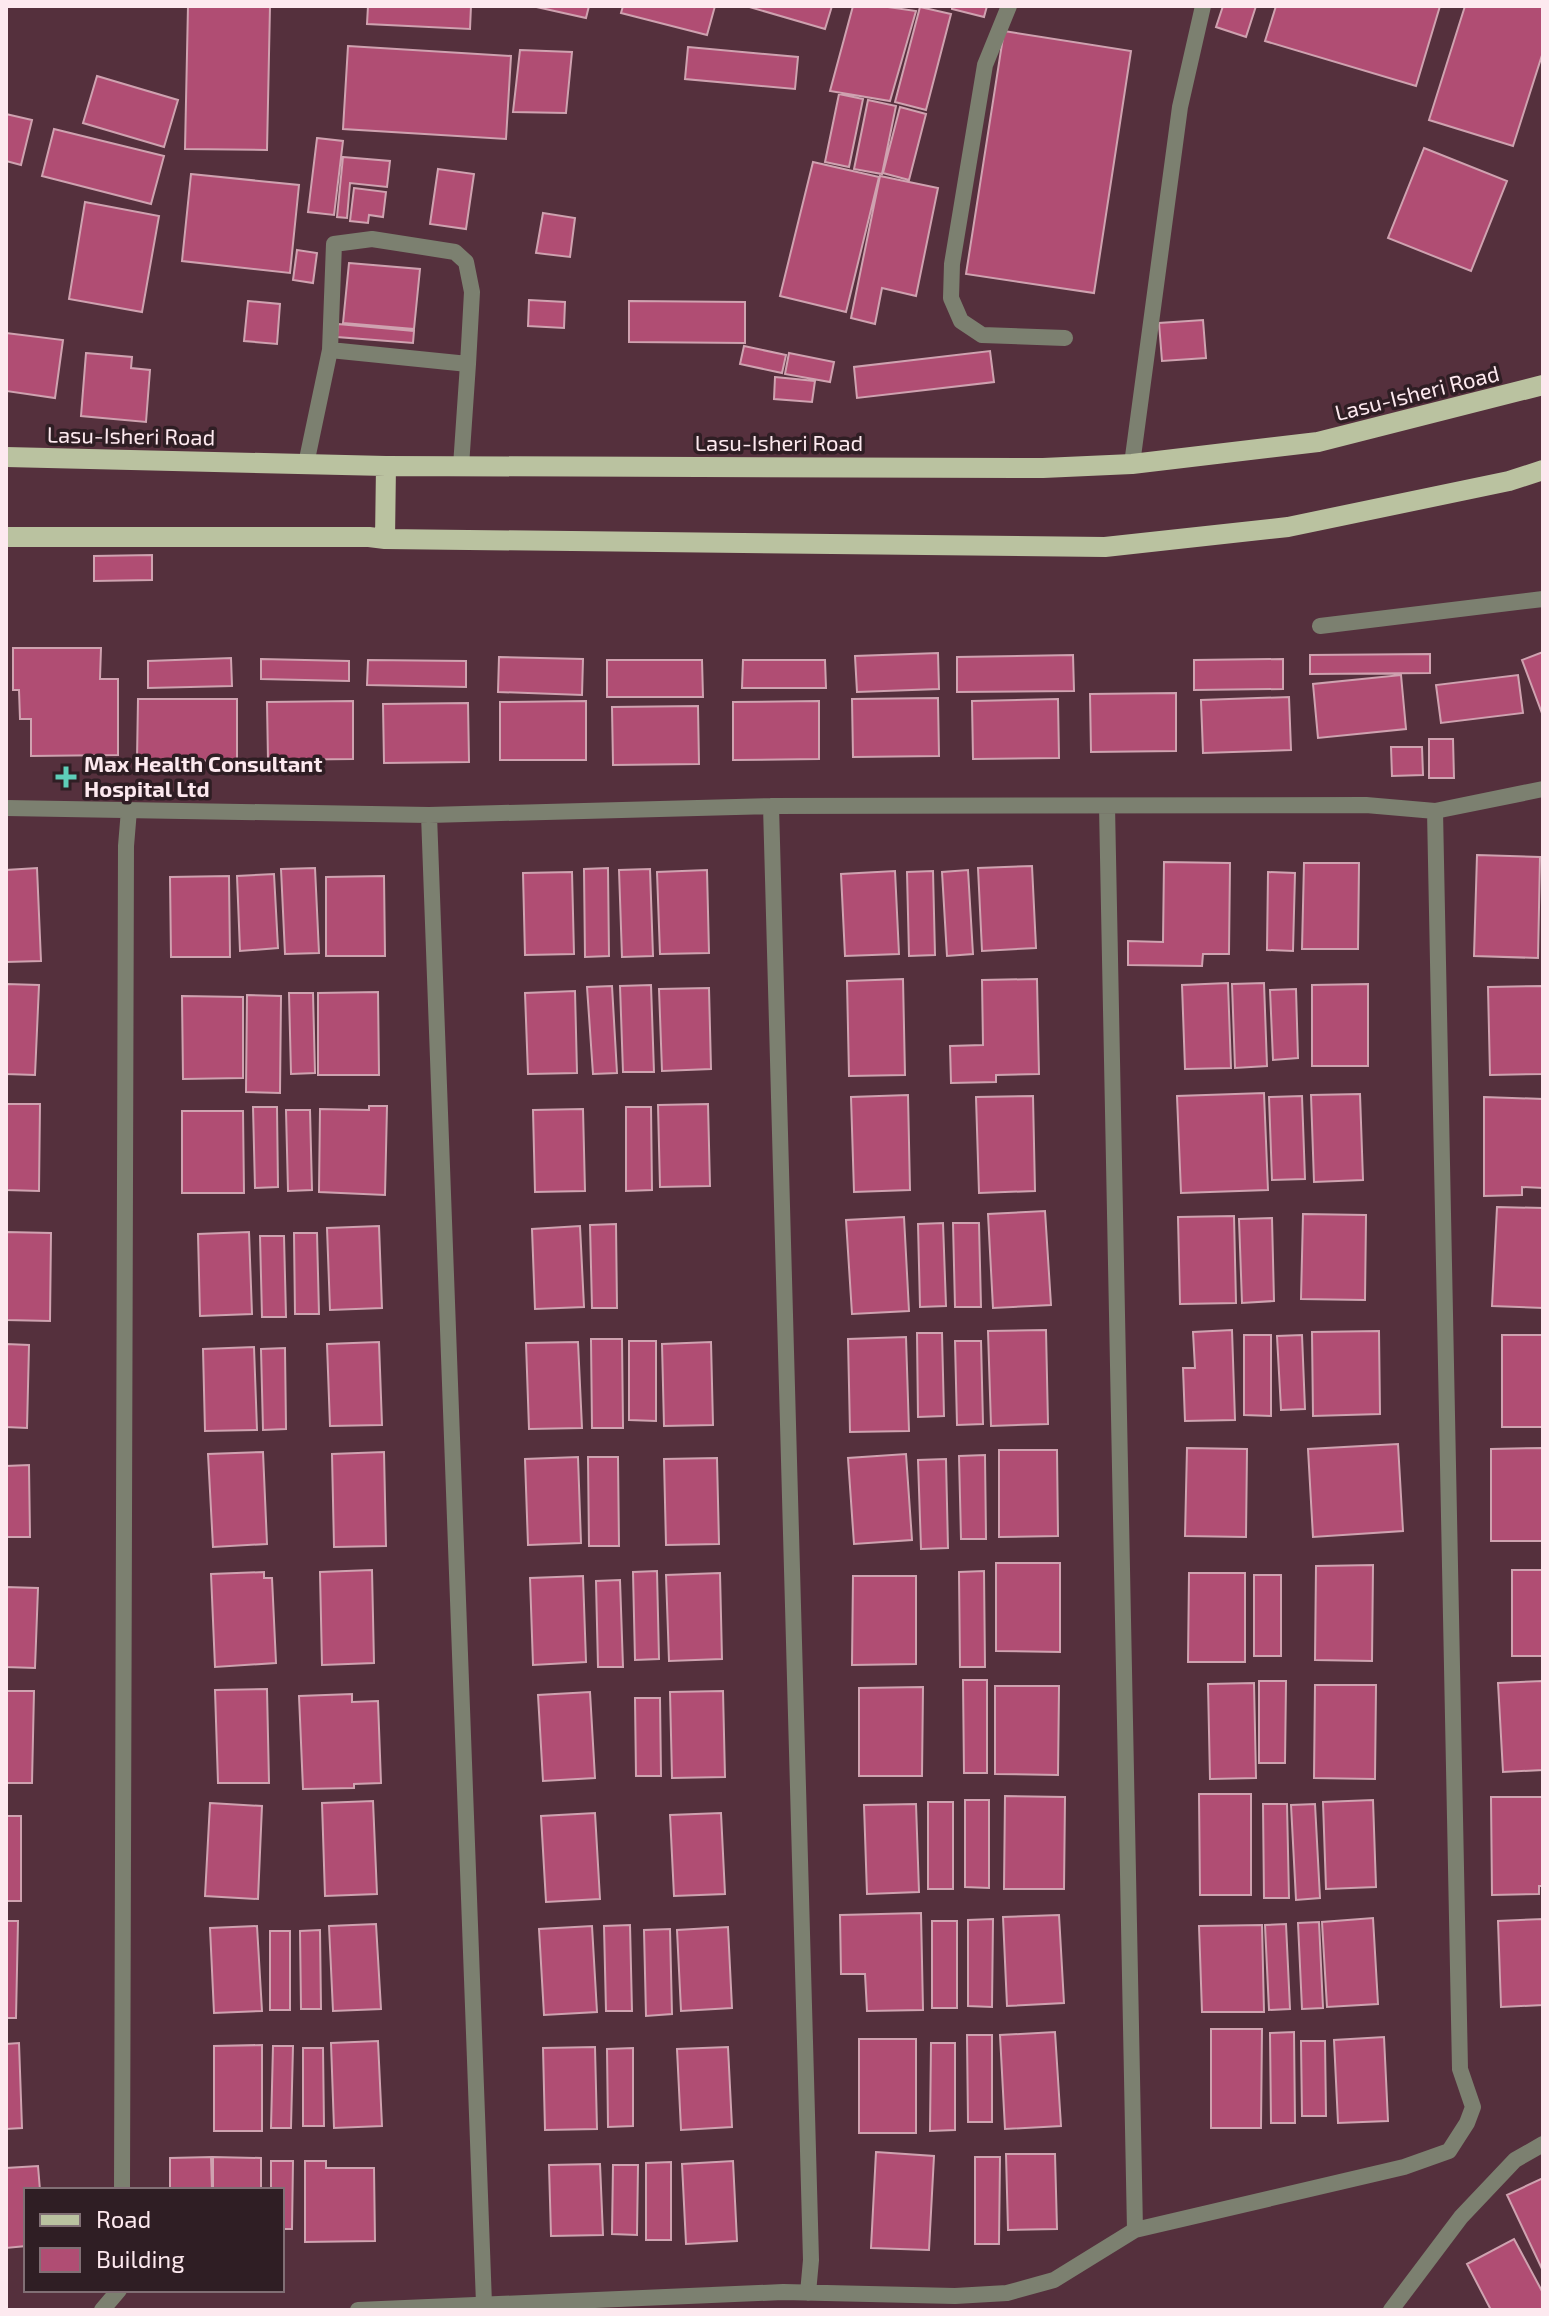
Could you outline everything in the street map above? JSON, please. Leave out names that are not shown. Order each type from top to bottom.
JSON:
[{"type":"main road","name":"Lasu-Isheri Road","points":[[6,457],[386,466],[1043,468],[1132,464],[1318,442],[1543,385]]},
{"type":"main road","points":[[385,539],[386,466]]},
{"type":"main road","points":[[6,537],[369,537],[1105,547],[1288,527],[1509,481],[1543,470]]},
{"type":"street","points":[[1009,6],[985,65],[952,264],[951,298],[961,321],[982,335],[1065,338]]},
{"type":"street","points":[[1132,464],[1180,107],[1203,6]]},
{"type":"street","points":[[306,464],[330,350],[334,244],[372,239],[455,252],[466,262],[472,292],[461,466]]},
{"type":"street","points":[[330,350],[468,364]]},
{"type":"street","points":[[1320,626],[1543,599]]},
{"type":"street","points":[[6,808],[429,815],[771,806],[1366,805],[1435,811],[1543,789]]},
{"type":"street","points":[[771,806],[810,2212],[808,2293]]},
{"type":"street","points":[[1107,806],[1135,2230]]},
{"type":"street","points":[[122,2188],[126,846],[129,810]]},
{"type":"street","points":[[358,2310],[808,2293],[955,2296],[1007,2293],[1054,2280],[1135,2230],[1404,2167],[1449,2151],[1473,2107],[1460,2069],[1435,811]]},
{"type":"street","points":[[429,815],[484,2304]]},
{"type":"street","points":[[1391,2310],[1461,2217],[1515,2160],[1543,2144]]},
{"type":"street","points":[[102,2310],[117,2292]]},
{"type":"building","points":[[188,6],[270,6],[267,150],[185,149]]},
{"type":"building","points":[[368,6],[471,6],[470,29],[367,24]]},
{"type":"building","points":[[532,6],[589,6],[586,18]]},
{"type":"building","points":[[623,6],[715,6],[707,35],[621,13]]},
{"type":"building","points":[[746,6],[832,6],[825,29]]},
{"type":"building","points":[[853,6],[916,11],[890,101],[830,91]]},
{"type":"building","points":[[952,6],[987,6],[984,17],[952,9]]},
{"type":"building","points":[[1223,6],[1256,6],[1246,37],[1216,27]]},
{"type":"building","points":[[1276,6],[1440,6],[1416,86],[1265,41]]},
{"type":"building","points":[[1465,6],[1543,6],[1543,52],[1513,146],[1429,120]]},
{"type":"building","points":[[920,7],[951,14],[926,110],[895,102]]},
{"type":"building","points":[[1004,31],[1131,51],[1094,293],[966,274]]},
{"type":"building","points":[[348,46],[511,56],[506,139],[343,129]]},
{"type":"building","points":[[688,47],[798,57],[795,89],[685,79]]},
{"type":"building","points":[[520,50],[572,52],[566,113],[513,112]]},
{"type":"building","points":[[97,76],[178,100],[164,147],[83,123]]},
{"type":"building","points":[[839,94],[863,99],[849,167],[825,162]]},
{"type":"building","points":[[868,100],[896,106],[882,174],[854,169]]},
{"type":"building","points":[[900,107],[926,114],[909,180],[883,173]]},
{"type":"building","points":[[6,114],[32,120],[21,165],[6,161]]},
{"type":"building","points":[[54,129],[164,156],[151,204],[42,176]]},
{"type":"building","points":[[317,138],[343,141],[334,215],[308,212]]},
{"type":"building","points":[[1424,148],[1507,181],[1471,271],[1388,238]]},
{"type":"building","points":[[343,157],[390,161],[387,187],[350,183],[347,218],[337,217]]},
{"type":"building","points":[[813,162],[879,177],[846,312],[780,296]]},
{"type":"building","points":[[438,169],[474,174],[466,229],[430,224]]},
{"type":"building","points":[[191,174],[299,185],[290,273],[182,261]]},
{"type":"building","points":[[880,176],[938,188],[916,296],[882,288],[875,324],[851,318]]},
{"type":"building","points":[[354,188],[386,192],[383,217],[369,215],[368,223],[350,221]]},
{"type":"building","points":[[85,202],[159,216],[142,312],[69,299]]},
{"type":"building","points":[[543,213],[575,218],[570,257],[536,253]]},
{"type":"building","points":[[297,250],[317,253],[313,283],[293,280]]},
{"type":"building","points":[[349,263],[420,269],[414,329],[343,323]]},
{"type":"building","points":[[529,300],[565,302],[564,328],[528,326]]},
{"type":"building","points":[[248,301],[280,304],[277,344],[244,341]]},
{"type":"building","points":[[629,301],[745,302],[745,343],[629,342]]},
{"type":"building","points":[[1203,320],[1206,358],[1162,361],[1159,323]]},
{"type":"building","points":[[338,324],[414,331],[413,343],[337,337]]},
{"type":"building","points":[[6,333],[63,340],[55,398],[6,391]]},
{"type":"building","points":[[744,346],[786,355],[782,373],[740,364]]},
{"type":"building","points":[[990,351],[994,382],[857,398],[854,367]]},
{"type":"building","points":[[86,353],[132,357],[131,368],[150,370],[146,422],[81,416]]},
{"type":"building","points":[[789,353],[834,362],[830,382],[785,374]]},
{"type":"building","points":[[775,377],[815,381],[812,402],[774,399]]},
{"type":"building","points":[[152,555],[152,580],[94,581],[94,556]]},
{"type":"building","points":[[13,648],[101,648],[100,679],[118,679],[118,755],[31,756],[31,719],[20,719],[19,690],[13,690]]},
{"type":"building","points":[[1543,652],[1543,716],[1522,660]]},
{"type":"building","points":[[938,653],[939,689],[857,692],[855,656]]},
{"type":"building","points":[[1430,654],[1430,673],[1310,674],[1310,655]]},
{"type":"building","points":[[1073,655],[1074,691],[957,692],[957,657]]},
{"type":"building","points":[[499,657],[583,659],[582,695],[498,692]]},
{"type":"building","points":[[231,658],[232,686],[148,688],[148,661]]},
{"type":"building","points":[[261,659],[349,661],[349,681],[261,679]]},
{"type":"building","points":[[1283,659],[1283,689],[1194,690],[1194,660]]},
{"type":"building","points":[[368,660],[466,661],[466,687],[367,685]]},
{"type":"building","points":[[607,660],[702,660],[703,697],[607,697]]},
{"type":"building","points":[[743,660],[825,660],[826,688],[742,688]]},
{"type":"building","points":[[1401,675],[1406,729],[1318,738],[1313,684]]},
{"type":"building","points":[[1518,675],[1523,713],[1441,723],[1436,685]]},
{"type":"building","points":[[1176,693],[1176,751],[1091,752],[1090,694]]},
{"type":"building","points":[[1289,697],[1291,750],[1203,753],[1201,700]]},
{"type":"building","points":[[938,698],[939,756],[853,757],[852,699]]},
{"type":"building","points":[[138,699],[237,699],[237,761],[137,760]]},
{"type":"building","points":[[1058,699],[1059,758],[973,759],[972,701]]},
{"type":"building","points":[[353,701],[353,759],[268,760],[267,702]]},
{"type":"building","points":[[586,701],[586,760],[500,760],[500,702]]},
{"type":"building","points":[[819,701],[819,759],[733,760],[733,702]]},
{"type":"building","points":[[468,703],[469,762],[384,763],[383,704]]},
{"type":"building","points":[[698,706],[699,764],[613,765],[612,707]]},
{"type":"building","points":[[1429,739],[1453,739],[1454,778],[1429,778]]},
{"type":"building","points":[[1391,747],[1422,747],[1423,775],[1392,776]]},
{"type":"building","points":[[1477,855],[1540,857],[1538,958],[1474,956]]},
{"type":"building","points":[[1164,862],[1230,863],[1229,954],[1203,954],[1202,966],[1128,965],[1128,941],[1163,942]]},
{"type":"building","points":[[1304,863],[1359,863],[1358,949],[1302,949]]},
{"type":"building","points":[[1032,866],[1036,948],[982,951],[978,868]]},
{"type":"building","points":[[37,868],[41,961],[6,962],[6,870]]},
{"type":"building","points":[[315,868],[319,953],[285,954],[281,869]]},
{"type":"building","points":[[608,868],[609,956],[585,957],[584,869]]},
{"type":"building","points":[[650,869],[653,956],[622,957],[619,870]]},
{"type":"building","points":[[707,870],[709,953],[660,954],[657,872]]},
{"type":"building","points":[[968,870],[973,954],[947,956],[942,872]]},
{"type":"building","points":[[895,871],[899,954],[845,956],[841,874]]},
{"type":"building","points":[[933,871],[935,955],[909,956],[907,872]]},
{"type":"building","points":[[572,872],[574,954],[525,955],[523,873]]},
{"type":"building","points":[[1268,872],[1295,873],[1293,951],[1267,950]]},
{"type":"building","points":[[274,874],[278,948],[240,951],[237,876]]},
{"type":"building","points":[[229,876],[230,957],[171,957],[170,877]]},
{"type":"building","points":[[384,876],[385,956],[326,956],[326,877]]},
{"type":"building","points":[[903,979],[905,1075],[849,1076],[847,981]]},
{"type":"building","points":[[1037,979],[1039,1074],[996,1075],[996,1082],[951,1083],[950,1046],[983,1045],[982,980]]},
{"type":"building","points":[[1228,983],[1231,1068],[1185,1069],[1182,985]]},
{"type":"building","points":[[1264,983],[1267,1066],[1235,1068],[1232,984]]},
{"type":"building","points":[[6,984],[39,985],[35,1075],[6,1074]]},
{"type":"building","points":[[1368,984],[1368,1066],[1312,1066],[1312,985]]},
{"type":"building","points":[[651,985],[654,1072],[623,1072],[620,986]]},
{"type":"building","points":[[612,986],[617,1073],[593,1074],[587,987]]},
{"type":"building","points":[[1543,986],[1543,1074],[1490,1075],[1488,987]]},
{"type":"building","points":[[709,988],[711,1069],[662,1071],[659,989]]},
{"type":"building","points":[[1296,989],[1298,1058],[1273,1060],[1270,990]]},
{"type":"building","points":[[575,991],[577,1073],[528,1074],[525,993]]},
{"type":"building","points":[[378,992],[379,1075],[318,1075],[318,993]]},
{"type":"building","points":[[289,993],[313,993],[315,1073],[291,1074]]},
{"type":"building","points":[[247,995],[281,996],[280,1093],[246,1092]]},
{"type":"building","points":[[182,996],[243,997],[243,1078],[183,1079]]},
{"type":"building","points":[[1264,1093],[1268,1190],[1181,1193],[1177,1096]]},
{"type":"building","points":[[1360,1094],[1363,1180],[1314,1182],[1311,1095]]},
{"type":"building","points":[[908,1095],[910,1190],[854,1192],[851,1097]]},
{"type":"building","points":[[1033,1096],[1035,1191],[979,1193],[976,1097]]},
{"type":"building","points":[[1302,1096],[1305,1179],[1272,1180],[1269,1097]]},
{"type":"building","points":[[1484,1097],[1543,1099],[1543,1188],[1522,1187],[1522,1195],[1484,1196]]},
{"type":"building","points":[[6,1104],[40,1104],[39,1191],[6,1190]]},
{"type":"building","points":[[708,1104],[710,1186],[660,1187],[658,1105]]},
{"type":"building","points":[[369,1106],[387,1106],[385,1195],[319,1192],[320,1109],[369,1110]]},
{"type":"building","points":[[253,1107],[277,1107],[278,1187],[255,1188]]},
{"type":"building","points":[[626,1107],[651,1107],[652,1190],[626,1191]]},
{"type":"building","points":[[583,1109],[585,1191],[535,1192],[533,1110]]},
{"type":"building","points":[[286,1110],[310,1110],[312,1190],[288,1191]]},
{"type":"building","points":[[182,1111],[243,1111],[244,1193],[182,1193]]},
{"type":"building","points":[[1497,1207],[1543,1208],[1543,1308],[1492,1306]]},
{"type":"building","points":[[1045,1211],[1051,1305],[993,1308],[988,1214]]},
{"type":"building","points":[[1303,1214],[1366,1215],[1365,1300],[1301,1299]]},
{"type":"building","points":[[1234,1216],[1236,1303],[1180,1304],[1178,1217]]},
{"type":"building","points":[[904,1217],[909,1311],[852,1314],[846,1220]]},
{"type":"building","points":[[1272,1218],[1274,1301],[1242,1303],[1239,1219]]},
{"type":"building","points":[[943,1223],[946,1306],[920,1307],[918,1224]]},
{"type":"building","points":[[953,1223],[979,1223],[981,1307],[955,1307]]},
{"type":"building","points":[[616,1224],[617,1308],[592,1308],[590,1225]]},
{"type":"building","points":[[379,1226],[382,1308],[330,1310],[327,1228]]},
{"type":"building","points":[[580,1226],[584,1307],[535,1309],[532,1229]]},
{"type":"building","points":[[6,1232],[51,1233],[50,1321],[6,1320]]},
{"type":"building","points":[[249,1232],[252,1314],[200,1316],[198,1234]]},
{"type":"building","points":[[294,1233],[317,1233],[319,1314],[295,1314]]},
{"type":"building","points":[[260,1236],[284,1236],[286,1317],[262,1317]]},
{"type":"building","points":[[1046,1330],[1048,1424],[991,1426],[988,1331]]},
{"type":"building","points":[[1232,1330],[1235,1420],[1185,1421],[1183,1368],[1195,1368],[1193,1332]]},
{"type":"building","points":[[1379,1331],[1380,1414],[1313,1416],[1312,1332]]},
{"type":"building","points":[[917,1333],[942,1333],[944,1416],[918,1417]]},
{"type":"building","points":[[1244,1335],[1271,1335],[1271,1416],[1244,1415]]},
{"type":"building","points":[[1302,1335],[1305,1409],[1281,1410],[1277,1336]]},
{"type":"building","points":[[1502,1335],[1543,1335],[1543,1427],[1502,1427]]},
{"type":"building","points":[[906,1337],[909,1431],[850,1432],[848,1339]]},
{"type":"building","points":[[591,1339],[622,1339],[623,1428],[592,1428]]},
{"type":"building","points":[[629,1341],[656,1341],[656,1421],[629,1420]]},
{"type":"building","points":[[955,1341],[981,1341],[983,1424],[957,1425]]},
{"type":"building","points":[[379,1342],[382,1425],[330,1426],[327,1344]]},
{"type":"building","points":[[578,1342],[582,1428],[529,1429],[526,1343]]},
{"type":"building","points":[[711,1342],[713,1425],[664,1426],[662,1344]]},
{"type":"building","points":[[6,1344],[29,1345],[27,1428],[6,1427]]},
{"type":"building","points":[[254,1347],[257,1430],[205,1431],[203,1349]]},
{"type":"building","points":[[285,1348],[286,1429],[263,1430],[261,1349]]},
{"type":"building","points":[[1398,1444],[1403,1531],[1313,1537],[1308,1449]]},
{"type":"building","points":[[1187,1448],[1247,1449],[1246,1537],[1185,1536]]},
{"type":"building","points":[[1543,1448],[1543,1541],[1491,1541],[1491,1449]]},
{"type":"building","points":[[999,1450],[1057,1450],[1058,1536],[999,1537]]},
{"type":"building","points":[[263,1452],[267,1544],[213,1547],[208,1454]]},
{"type":"building","points":[[384,1452],[386,1546],[334,1547],[332,1454]]},
{"type":"building","points":[[906,1454],[912,1540],[854,1544],[848,1458]]},
{"type":"building","points":[[985,1455],[986,1539],[961,1539],[959,1456]]},
{"type":"building","points":[[578,1457],[581,1543],[528,1545],[525,1459]]},
{"type":"building","points":[[588,1457],[618,1457],[619,1546],[589,1546]]},
{"type":"building","points":[[717,1458],[719,1544],[666,1545],[664,1459]]},
{"type":"building","points":[[946,1459],[948,1548],[921,1549],[918,1460]]},
{"type":"building","points":[[29,1465],[30,1537],[6,1537],[6,1466]]},
{"type":"building","points":[[996,1563],[1060,1563],[1060,1652],[996,1651]]},
{"type":"building","points":[[1373,1565],[1372,1661],[1315,1660],[1316,1566]]},
{"type":"building","points":[[372,1570],[374,1663],[322,1665],[320,1572]]},
{"type":"building","points":[[1512,1570],[1543,1570],[1543,1656],[1512,1656]]},
{"type":"building","points":[[657,1571],[659,1659],[635,1660],[633,1572]]},
{"type":"building","points":[[984,1571],[985,1667],[960,1667],[959,1572]]},
{"type":"building","points":[[264,1572],[264,1578],[272,1578],[276,1663],[215,1667],[211,1574]]},
{"type":"building","points":[[720,1573],[722,1659],[669,1661],[666,1575]]},
{"type":"building","points":[[1189,1573],[1245,1573],[1245,1662],[1188,1662]]},
{"type":"building","points":[[1254,1575],[1281,1575],[1281,1656],[1254,1656]]},
{"type":"building","points":[[583,1576],[586,1662],[533,1665],[530,1578]]},
{"type":"building","points":[[853,1576],[916,1576],[916,1664],[852,1665]]},
{"type":"building","points":[[620,1580],[623,1667],[598,1667],[596,1581]]},
{"type":"building","points":[[6,1587],[38,1588],[35,1668],[6,1667]]},
{"type":"building","points":[[963,1680],[987,1680],[987,1773],[964,1773]]},
{"type":"building","points":[[1259,1681],[1286,1681],[1285,1763],[1259,1763]]},
{"type":"building","points":[[1543,1681],[1543,1770],[1503,1772],[1498,1683]]},
{"type":"building","points":[[1254,1683],[1256,1778],[1210,1779],[1208,1684]]},
{"type":"building","points":[[1315,1685],[1376,1685],[1375,1779],[1314,1778]]},
{"type":"building","points":[[995,1686],[1059,1686],[1058,1775],[995,1774]]},
{"type":"building","points":[[923,1687],[922,1776],[859,1776],[859,1688]]},
{"type":"building","points":[[267,1689],[269,1783],[218,1783],[215,1690]]},
{"type":"building","points":[[6,1691],[34,1691],[32,1783],[6,1783]]},
{"type":"building","points":[[723,1691],[725,1777],[672,1778],[670,1692]]},
{"type":"building","points":[[590,1692],[595,1778],[543,1781],[538,1695]]},
{"type":"building","points":[[352,1694],[352,1702],[378,1701],[381,1783],[354,1784],[354,1788],[303,1789],[299,1696]]},
{"type":"building","points":[[635,1698],[660,1698],[661,1776],[636,1776]]},
{"type":"building","points":[[1199,1794],[1251,1794],[1251,1895],[1200,1895]]},
{"type":"building","points":[[1005,1796],[1065,1797],[1064,1889],[1004,1889]]},
{"type":"building","points":[[1491,1797],[1543,1797],[1543,1886],[1539,1886],[1539,1894],[1492,1895]]},
{"type":"building","points":[[965,1800],[989,1800],[989,1888],[965,1887]]},
{"type":"building","points":[[1373,1800],[1376,1887],[1326,1889],[1323,1802]]},
{"type":"building","points":[[373,1801],[377,1894],[325,1896],[322,1803]]},
{"type":"building","points":[[928,1802],[953,1802],[953,1889],[928,1889]]},
{"type":"building","points":[[210,1803],[262,1806],[258,1899],[205,1896]]},
{"type":"building","points":[[916,1804],[919,1892],[867,1894],[864,1805]]},
{"type":"building","points":[[1263,1804],[1287,1804],[1289,1898],[1264,1898]]},
{"type":"building","points":[[1315,1804],[1320,1898],[1296,1900],[1291,1805]]},
{"type":"building","points":[[595,1813],[600,1899],[546,1902],[541,1816]]},
{"type":"building","points":[[721,1813],[725,1894],[674,1896],[670,1815]]},
{"type":"building","points":[[6,1816],[21,1816],[21,1901],[6,1901]]},
{"type":"building","points":[[921,1913],[923,2010],[867,2011],[865,1974],[841,1974],[840,1915]]},
{"type":"building","points":[[1059,1915],[1064,2003],[1007,2006],[1003,1917]]},
{"type":"building","points":[[1373,1918],[1378,2004],[1327,2007],[1322,1922]]},
{"type":"building","points":[[993,1919],[992,2007],[968,2006],[968,1920]]},
{"type":"building","points":[[1543,1919],[1543,2005],[1501,2007],[1498,1921]]},
{"type":"building","points":[[6,1921],[18,1921],[16,2018],[6,2018]]},
{"type":"building","points":[[932,1921],[957,1921],[957,2008],[932,2008]]},
{"type":"building","points":[[1319,1922],[1323,2008],[1302,2009],[1298,1923]]},
{"type":"building","points":[[376,1924],[381,2009],[333,2011],[329,1926]]},
{"type":"building","points":[[1286,1924],[1290,2009],[1269,2010],[1265,1925]]},
{"type":"building","points":[[630,1925],[632,2011],[606,2011],[604,1926]]},
{"type":"building","points":[[1262,1925],[1264,2012],[1202,2012],[1199,1926]]},
{"type":"building","points":[[257,1926],[262,2011],[214,2013],[210,1928]]},
{"type":"building","points":[[592,1926],[597,2012],[544,2015],[539,1929]]},
{"type":"building","points":[[728,1927],[732,2008],[681,2011],[677,1930]]},
{"type":"building","points":[[670,1929],[672,2014],[646,2016],[644,1930]]},
{"type":"building","points":[[320,1930],[321,2009],[301,2009],[300,1931]]},
{"type":"building","points":[[270,1931],[290,1931],[290,2010],[270,2010]]},
{"type":"building","points":[[1211,2029],[1262,2029],[1261,2128],[1211,2128]]},
{"type":"building","points":[[1055,2032],[1061,2126],[1005,2129],[1000,2035]]},
{"type":"building","points":[[1294,2032],[1295,2123],[1271,2123],[1270,2033]]},
{"type":"building","points":[[967,2035],[992,2035],[992,2122],[968,2122]]},
{"type":"building","points":[[1384,2037],[1388,2121],[1338,2123],[1334,2040]]},
{"type":"building","points":[[859,2039],[916,2039],[916,2133],[859,2133]]},
{"type":"building","points":[[378,2041],[382,2126],[334,2128],[331,2043]]},
{"type":"building","points":[[1301,2041],[1325,2041],[1326,2116],[1302,2116]]},
{"type":"building","points":[[19,2043],[22,2128],[6,2129],[6,2044]]},
{"type":"building","points":[[931,2043],[955,2043],[955,2130],[930,2131]]},
{"type":"building","points":[[262,2045],[262,2131],[214,2131],[214,2046]]},
{"type":"building","points":[[273,2046],[293,2046],[291,2128],[271,2128]]},
{"type":"building","points":[[595,2047],[597,2129],[545,2130],[543,2048]]},
{"type":"building","points":[[728,2047],[732,2127],[681,2130],[677,2049]]},
{"type":"building","points":[[303,2048],[323,2048],[324,2126],[303,2126]]},
{"type":"building","points":[[633,2048],[633,2126],[608,2127],[607,2049]]},
{"type":"building","points":[[876,2152],[934,2156],[929,2250],[871,2248]]},
{"type":"building","points":[[1006,2154],[1055,2154],[1057,2229],[1008,2230]]},
{"type":"building","points":[[211,2157],[212,2188],[170,2188],[170,2158]]},
{"type":"building","points":[[213,2157],[261,2158],[261,2188],[213,2188]]},
{"type":"building","points":[[975,2157],[1000,2157],[999,2244],[975,2244]]},
{"type":"building","points":[[271,2161],[293,2161],[292,2229],[284,2229],[284,2188],[271,2188]]},
{"type":"building","points":[[305,2161],[326,2161],[326,2168],[374,2168],[375,2241],[305,2242]]},
{"type":"building","points":[[733,2161],[737,2241],[686,2244],[682,2164]]},
{"type":"building","points":[[671,2162],[671,2240],[646,2240],[646,2163]]},
{"type":"building","points":[[600,2164],[603,2235],[551,2236],[549,2165]]},
{"type":"building","points":[[613,2165],[638,2165],[637,2235],[612,2234]]},
{"type":"building","points":[[38,2166],[40,2188],[24,2188],[24,2246],[6,2248],[6,2168]]},
{"type":"building","points":[[1543,2178],[1543,2271],[1507,2195]]},
{"type":"building","points":[[1514,2239],[1543,2293],[1543,2310],[1491,2310],[1467,2264]]},
{"type":"place","name":"Max Health Consultant Hospital Ltd","points":[[66,777]]}]
